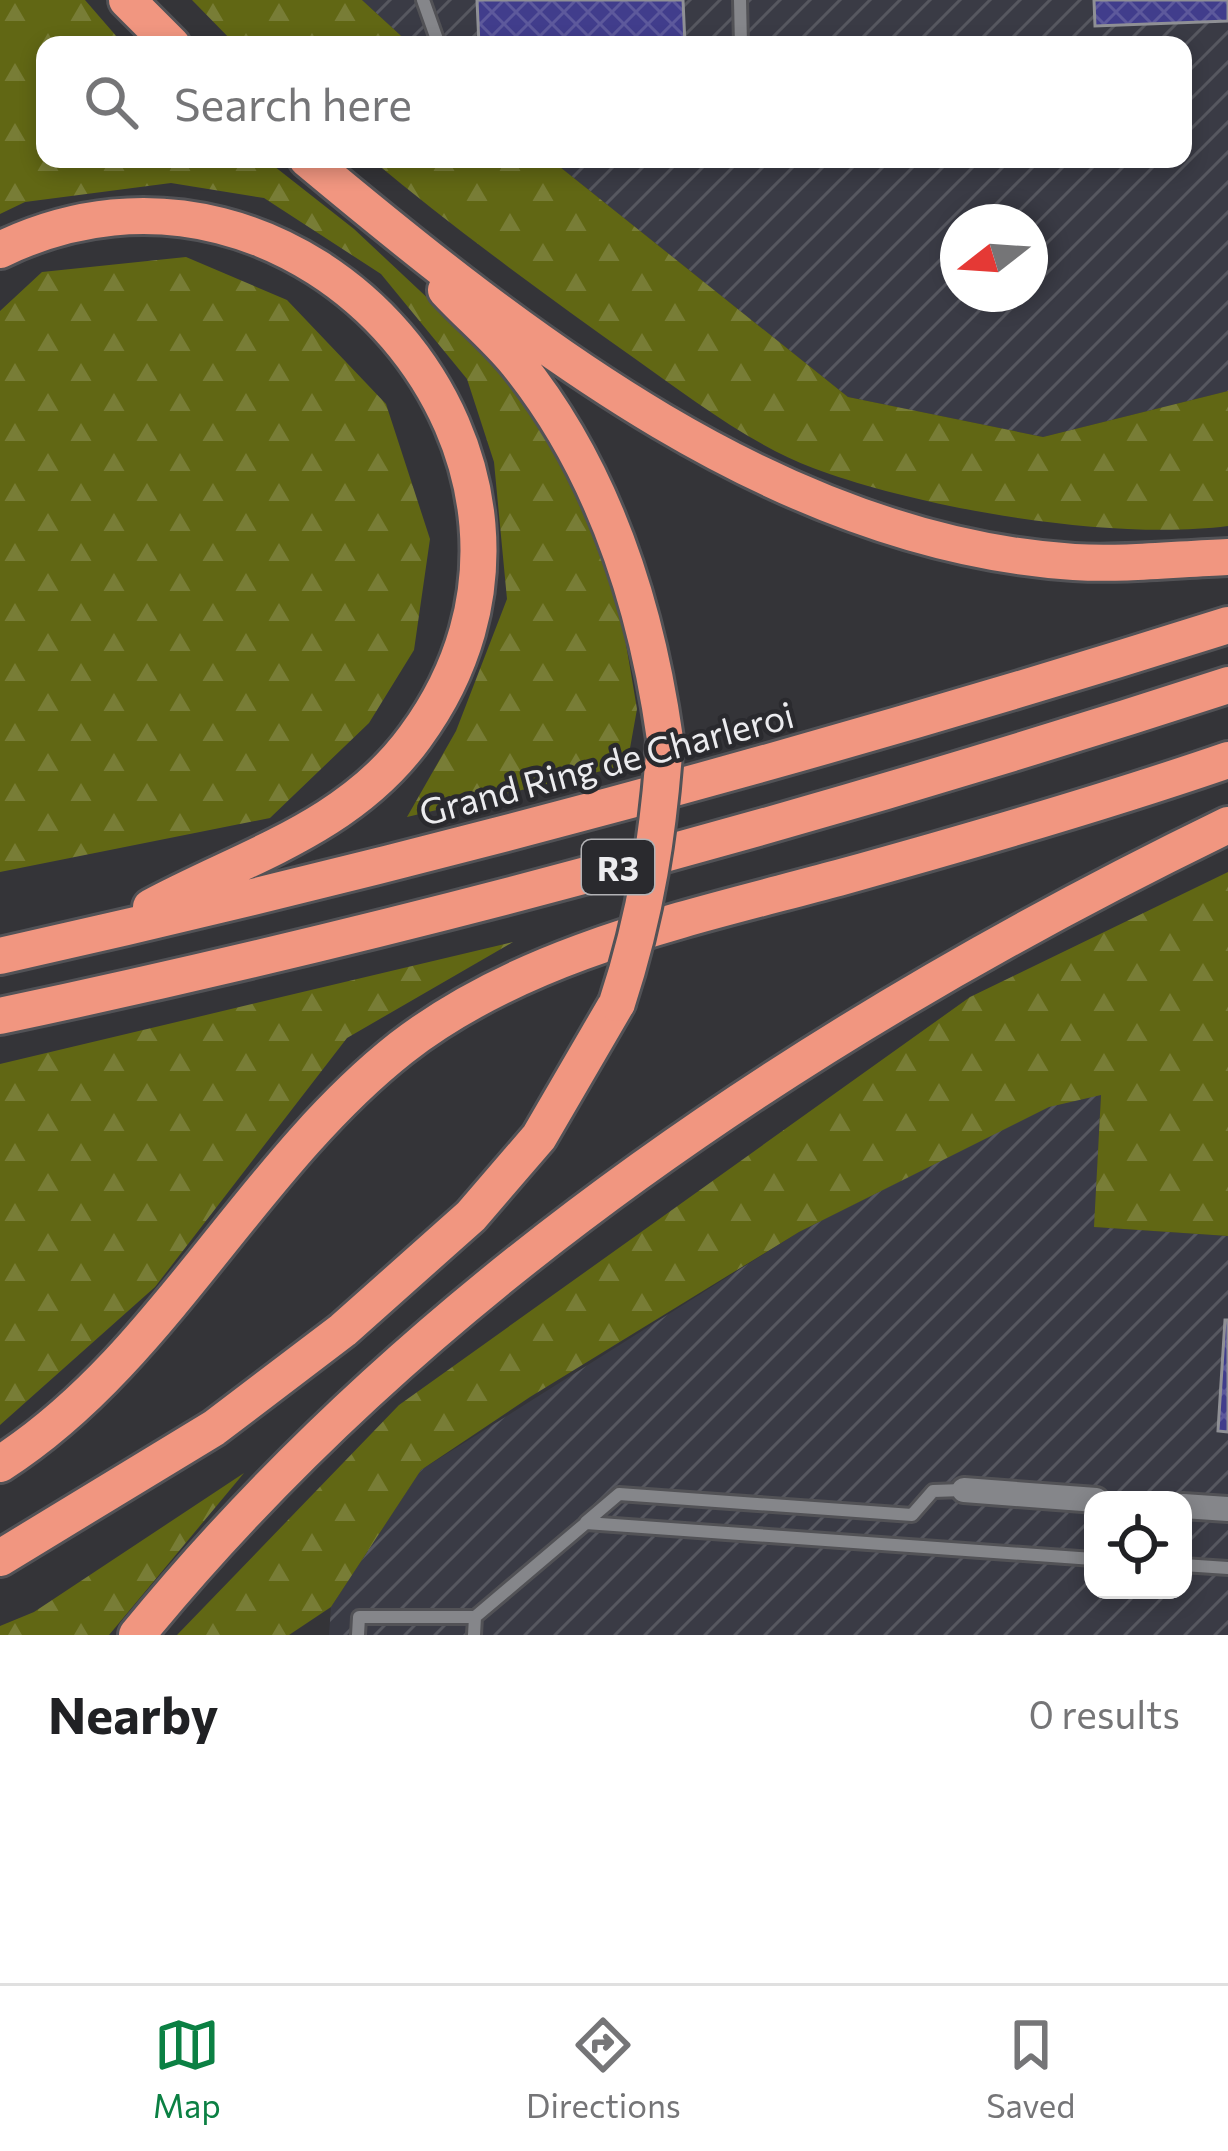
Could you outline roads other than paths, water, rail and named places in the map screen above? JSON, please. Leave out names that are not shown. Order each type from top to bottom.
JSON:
[{"type":"highway","points":[[127,0],[163,36]]},
{"type":"highway","points":[[318,168],[410,245],[663,422],[769,479],[860,518],[955,544],[1074,562],[1228,557]]},
{"type":"highway","points":[[0,250],[65,226],[150,217],[215,224],[303,256],[376,310],[419,361],[452,422],[471,489],[476,563],[465,635],[444,688],[416,737],[388,770],[326,822],[105,932]]},
{"type":"highway","points":[[0,1558],[214,1428],[343,1330],[471,1216],[539,1137],[617,1003],[644,921],[659,828],[665,739],[652,646],[628,565],[595,488],[518,364],[410,245]]},
{"type":"highway","name":"Grand Ring de Charleroi","points":[[0,956],[560,821],[956,711],[1228,625]]},
{"type":"highway","name":"R3","points":[[0,1016],[572,879],[969,769],[1228,686]]},
{"type":"highway","points":[[0,1464],[85,1396],[325,1116],[403,1047],[478,999],[550,965],[681,921],[1228,760]]},
{"type":"highway","points":[[137,1635],[290,1465],[414,1351],[662,1158],[948,972],[1085,893],[1228,825]]},
{"type":"street","points":[[964,1490],[1084,1499]]},
{"type":"street","points":[[1192,1507],[1228,1509]]},
{"type":"lane","points":[[423,0],[436,36]]},
{"type":"lane","points":[[740,0],[741,36]]},
{"type":"lane","points":[[358,1635],[359,1617],[475,1617],[619,1494],[913,1515],[933,1491],[964,1490]]},
{"type":"lane","points":[[586,1523],[1084,1558]]},
{"type":"lane","points":[[1192,1566],[1228,1568]]},
{"type":"lane","points":[[474,1635],[475,1617]]}]
